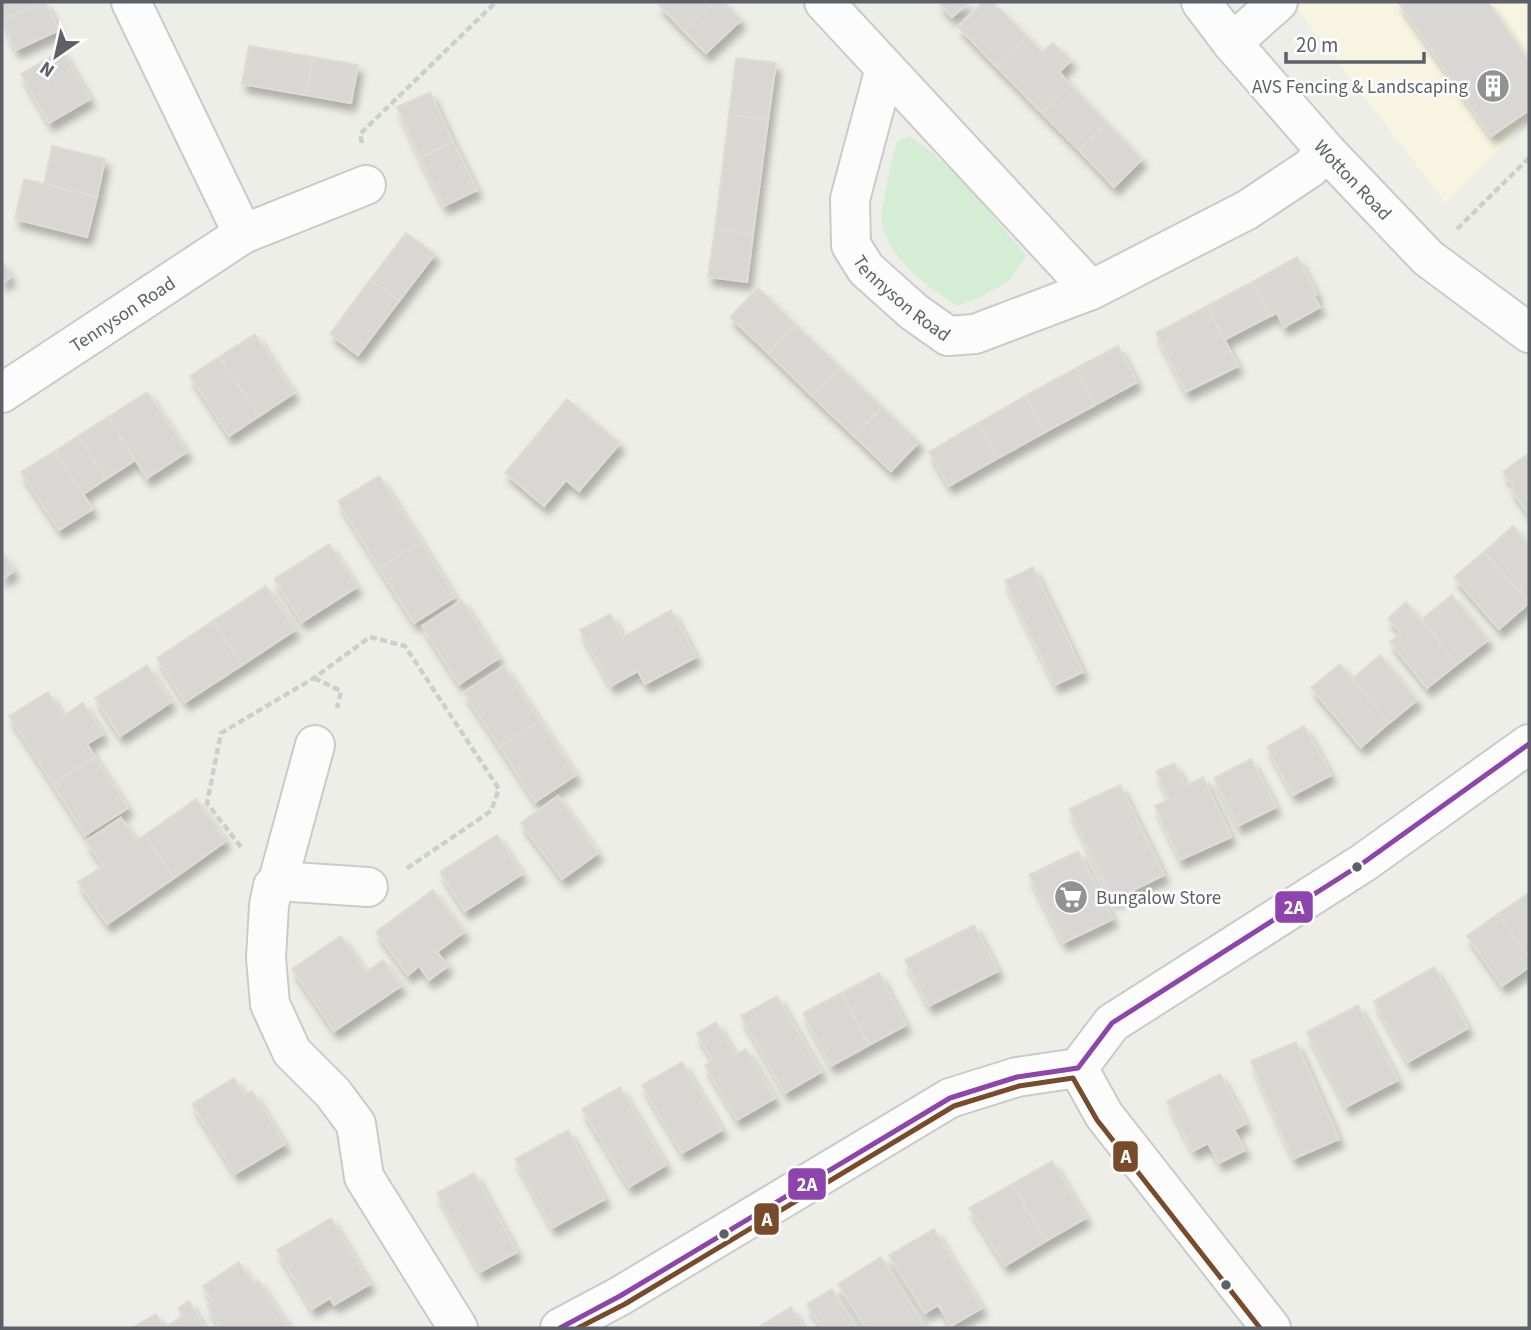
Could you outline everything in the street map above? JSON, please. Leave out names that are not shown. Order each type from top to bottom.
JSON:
[{"type":"street","points":[[131,2],[243,234]]},
{"type":"street","points":[[824,2],[1091,290]]},
{"type":"street","name":"Wotton Road","points":[[1201,2],[1232,43],[1326,151],[1429,258],[1529,333]]},
{"type":"street","points":[[1232,43],[1278,2]]},
{"type":"street","name":"Tennyson Road","points":[[885,68],[850,198],[851,246],[866,269],[914,312],[948,337],[975,334],[1091,290],[1247,210],[1310,168],[1326,151]]},
{"type":"street","name":"Tennyson Road","points":[[2,393],[243,234],[366,185]]},
{"type":"street","points":[[560,1328],[620,1297],[950,1098],[1017,1077],[1078,1068],[1112,1023],[1363,863],[1529,744]]},
{"type":"street","points":[[315,746],[278,881],[273,886],[266,958],[270,1004],[292,1052],[333,1093],[356,1124],[364,1177],[458,1328]]},
{"type":"street","points":[[278,881],[368,887]]},
{"type":"street","points":[[1078,1068],[1104,1115],[1271,1328]]},
{"type":"path","points":[[366,185],[366,163],[360,134],[496,2]]},
{"type":"path","points":[[1429,258],[1529,158]]},
{"type":"shaded area","points":[[1292,2],[1529,2],[1529,120],[1446,203]]},
{"type":"green space","points":[[910,136],[958,177],[1027,256],[1009,281],[979,298],[957,306],[912,272],[894,251],[883,227],[883,205],[894,151],[898,141]]},
{"type":"building","points":[[2,2],[42,2],[2,20]]},
{"type":"building","points":[[45,2],[59,30],[16,50],[2,20]]},
{"type":"building","points":[[714,2],[684,31],[658,4]]},
{"type":"building","points":[[714,2],[724,2],[741,20],[706,53],[684,31]]},
{"type":"building","points":[[938,2],[969,2],[952,17]]},
{"type":"building","points":[[983,2],[992,2],[1027,36],[996,66],[958,27]]},
{"type":"building","name":"AVS Fencing & Landscaping","points":[[1398,2],[1488,2],[1529,61],[1529,110],[1491,136]]},
{"type":"building","points":[[1027,36],[1042,52],[1053,43],[1071,60],[1059,72],[1071,85],[1042,113],[996,66]]},
{"type":"building","points":[[249,46],[313,57],[306,95],[242,84]]},
{"type":"building","points":[[62,50],[90,99],[49,123],[21,74]]},
{"type":"building","points":[[313,57],[358,65],[351,103],[306,95]]},
{"type":"building","points":[[736,58],[776,63],[768,120],[729,115]]},
{"type":"building","points":[[1071,85],[1107,123],[1079,150],[1042,113]]},
{"type":"building","points":[[430,92],[453,142],[420,158],[397,107]]},
{"type":"building","points":[[729,115],[768,120],[753,234],[715,229]]},
{"type":"building","points":[[1107,123],[1142,159],[1114,187],[1079,150]]},
{"type":"building","points":[[453,142],[477,190],[444,206],[420,158]]},
{"type":"building","points":[[52,146],[105,159],[97,197],[44,184]]},
{"type":"building","points":[[24,179],[97,197],[87,237],[15,219]]},
{"type":"building","points":[[715,229],[753,234],[747,282],[708,277]]},
{"type":"building","points":[[406,233],[435,254],[399,301],[370,280]]},
{"type":"building","points":[[1297,257],[1317,294],[1314,296],[1320,307],[1284,327],[1277,313],[1270,316],[1252,282]]},
{"type":"building","points":[[2,261],[11,277],[2,283]]},
{"type":"building","points":[[370,280],[399,301],[358,355],[330,334]]},
{"type":"building","points":[[1252,282],[1270,316],[1224,340],[1207,306]]},
{"type":"building","points":[[758,288],[796,325],[768,353],[730,317]]},
{"type":"building","points":[[1207,306],[1238,366],[1186,392],[1156,333]]},
{"type":"building","points":[[796,325],[840,367],[812,396],[768,353]]},
{"type":"building","points":[[255,334],[294,393],[259,416],[219,357]]},
{"type":"building","points":[[1118,346],[1137,382],[1095,405],[1076,368]]},
{"type":"building","points":[[219,357],[259,416],[229,436],[190,376]]},
{"type":"building","points":[[840,367],[882,407],[854,436],[812,396]]},
{"type":"building","points":[[1076,368],[1095,405],[1045,432],[1025,396]]},
{"type":"building","points":[[147,392],[187,452],[147,478],[108,417]]},
{"type":"building","points":[[1025,396],[1045,432],[998,458],[978,423]]},
{"type":"building","points":[[567,399],[620,443],[579,491],[566,480],[544,506],[505,473]]},
{"type":"building","points":[[882,407],[919,442],[891,471],[854,436]]},
{"type":"building","points":[[108,417],[135,460],[106,479],[78,436]]},
{"type":"building","points":[[978,423],[998,458],[949,486],[929,452]]},
{"type":"building","points":[[78,436],[106,479],[83,494],[55,451]]},
{"type":"building","points":[[55,451],[93,509],[59,530],[21,472]]},
{"type":"building","points":[[1526,455],[1529,460],[1529,515],[1503,472]]},
{"type":"building","points":[[379,476],[421,542],[379,568],[338,501]]},
{"type":"building","points":[[1513,526],[1529,545],[1529,603],[1484,552]]},
{"type":"building","points":[[421,542],[455,597],[414,623],[379,568]]},
{"type":"building","points":[[329,544],[357,587],[302,622],[274,579]]},
{"type":"building","points":[[2,552],[14,571],[2,579]]},
{"type":"building","points":[[1484,552],[1529,603],[1499,629],[1454,577]]},
{"type":"building","points":[[1033,567],[1083,672],[1055,685],[1005,581]]},
{"type":"building","points":[[266,586],[295,630],[242,665],[213,621]]},
{"type":"building","points":[[1452,595],[1488,640],[1457,664],[1421,620]]},
{"type":"building","points":[[462,600],[499,658],[459,684],[422,626]]},
{"type":"building","points":[[1406,602],[1457,664],[1427,688],[1390,642],[1401,633],[1388,618]]},
{"type":"building","points":[[671,610],[696,657],[645,684],[638,671],[611,686],[580,630],[610,614],[623,637]]},
{"type":"building","points":[[213,621],[242,665],[185,702],[157,658]]},
{"type":"building","points":[[1380,655],[1417,700],[1389,723],[1352,679]]},
{"type":"building","points":[[1340,664],[1389,723],[1361,747],[1311,688]]},
{"type":"building","points":[[147,665],[171,702],[120,736],[95,698]]},
{"type":"building","points":[[504,666],[540,721],[500,747],[464,692]]},
{"type":"building","points":[[48,692],[63,716],[83,703],[103,734],[87,744],[95,757],[53,784],[9,716]]},
{"type":"building","points":[[540,721],[576,775],[535,802],[500,747]]},
{"type":"building","points":[[1304,726],[1331,775],[1293,795],[1267,747]]},
{"type":"building","points":[[95,757],[128,808],[85,835],[53,784]]},
{"type":"building","points":[[1251,759],[1276,807],[1238,826],[1214,778]]},
{"type":"building","points":[[1174,763],[1186,786],[1203,777],[1231,837],[1180,860],[1155,806],[1169,799],[1156,771]]},
{"type":"building","points":[[1120,785],[1164,875],[1113,900],[1069,809]]},
{"type":"building","points":[[558,796],[598,853],[562,879],[521,823]]},
{"type":"building","points":[[196,799],[226,841],[174,878],[145,835]]},
{"type":"building","points":[[121,818],[136,840],[145,835],[174,878],[107,924],[78,882],[103,866],[86,841]]},
{"type":"building","points":[[497,835],[522,874],[465,911],[440,872]]},
{"type":"building","name":"Bungalow Store","points":[[1078,851],[1113,919],[1063,943],[1029,875]]},
{"type":"building","points":[[433,890],[464,932],[437,952],[448,966],[429,980],[419,966],[408,975],[376,932]]},
{"type":"building","points":[[1529,893],[1529,958],[1498,914]]},
{"type":"building","points":[[1498,914],[1529,958],[1529,967],[1502,986],[1467,936]]},
{"type":"building","points":[[974,925],[998,971],[929,1006],[905,960]]},
{"type":"building","points":[[341,936],[366,972],[383,960],[401,986],[334,1031],[292,969]]},
{"type":"building","points":[[1434,967],[1468,1028],[1408,1062],[1374,1001]]},
{"type":"building","points":[[879,973],[906,1025],[869,1045],[841,993]]},
{"type":"building","points":[[841,993],[869,1045],[831,1066],[803,1013]]},
{"type":"building","points":[[777,996],[821,1072],[785,1093],[741,1016]]},
{"type":"building","points":[[1358,1005],[1398,1080],[1346,1107],[1307,1032]]},
{"type":"building","points":[[716,1022],[735,1055],[746,1049],[775,1098],[737,1120],[705,1065],[713,1060],[697,1033]]},
{"type":"building","points":[[1296,1042],[1339,1139],[1293,1159],[1251,1061]]},
{"type":"building","points":[[682,1062],[722,1130],[682,1153],[642,1085]]},
{"type":"building","points":[[1220,1074],[1246,1123],[1234,1130],[1245,1150],[1219,1163],[1208,1143],[1193,1151],[1167,1101]]},
{"type":"building","points":[[234,1078],[244,1095],[252,1091],[285,1144],[235,1174],[192,1104]]},
{"type":"building","points":[[620,1087],[666,1165],[629,1187],[582,1109]]},
{"type":"building","points":[[568,1130],[605,1199],[552,1228],[515,1159]]},
{"type":"building","points":[[1052,1161],[1086,1218],[1046,1241],[1012,1184]]},
{"type":"building","points":[[474,1173],[517,1252],[480,1272],[437,1193]]},
{"type":"building","points":[[1012,1184],[1046,1241],[1005,1266],[969,1208]]},
{"type":"building","points":[[331,1218],[370,1284],[334,1305],[330,1298],[312,1309],[277,1250]]},
{"type":"building","points":[[934,1229],[982,1308],[951,1326],[938,1305],[925,1313],[889,1255]]},
{"type":"building","points":[[881,1257],[926,1328],[866,1328],[838,1284]]},
{"type":"building","points":[[239,1262],[253,1283],[258,1280],[288,1326],[221,1328],[207,1306],[213,1302],[203,1286]]},
{"type":"building","points":[[832,1289],[857,1328],[822,1328],[807,1304]]},
{"type":"building","points":[[189,1301],[205,1328],[164,1328],[183,1316],[178,1308]]},
{"type":"building","points":[[791,1307],[804,1328],[761,1328],[760,1326]]},
{"type":"building","points":[[156,1314],[164,1328],[132,1328]]},
{"type":"transit line","name":"2A","points":[[560,1328],[620,1296],[950,1098],[1017,1077],[1078,1068],[1112,1023],[1363,863],[1529,744]]},
{"type":"transit line","name":"A","points":[[578,1328],[625,1304],[954,1106],[1019,1086],[1073,1078],[1097,1120],[1260,1328]]},
{"type":"place","name":"AVS Fencing & Landscaping","points":[[1493,86]]},
{"type":"place","name":"Bungalow Store","points":[[1071,897]]}]
